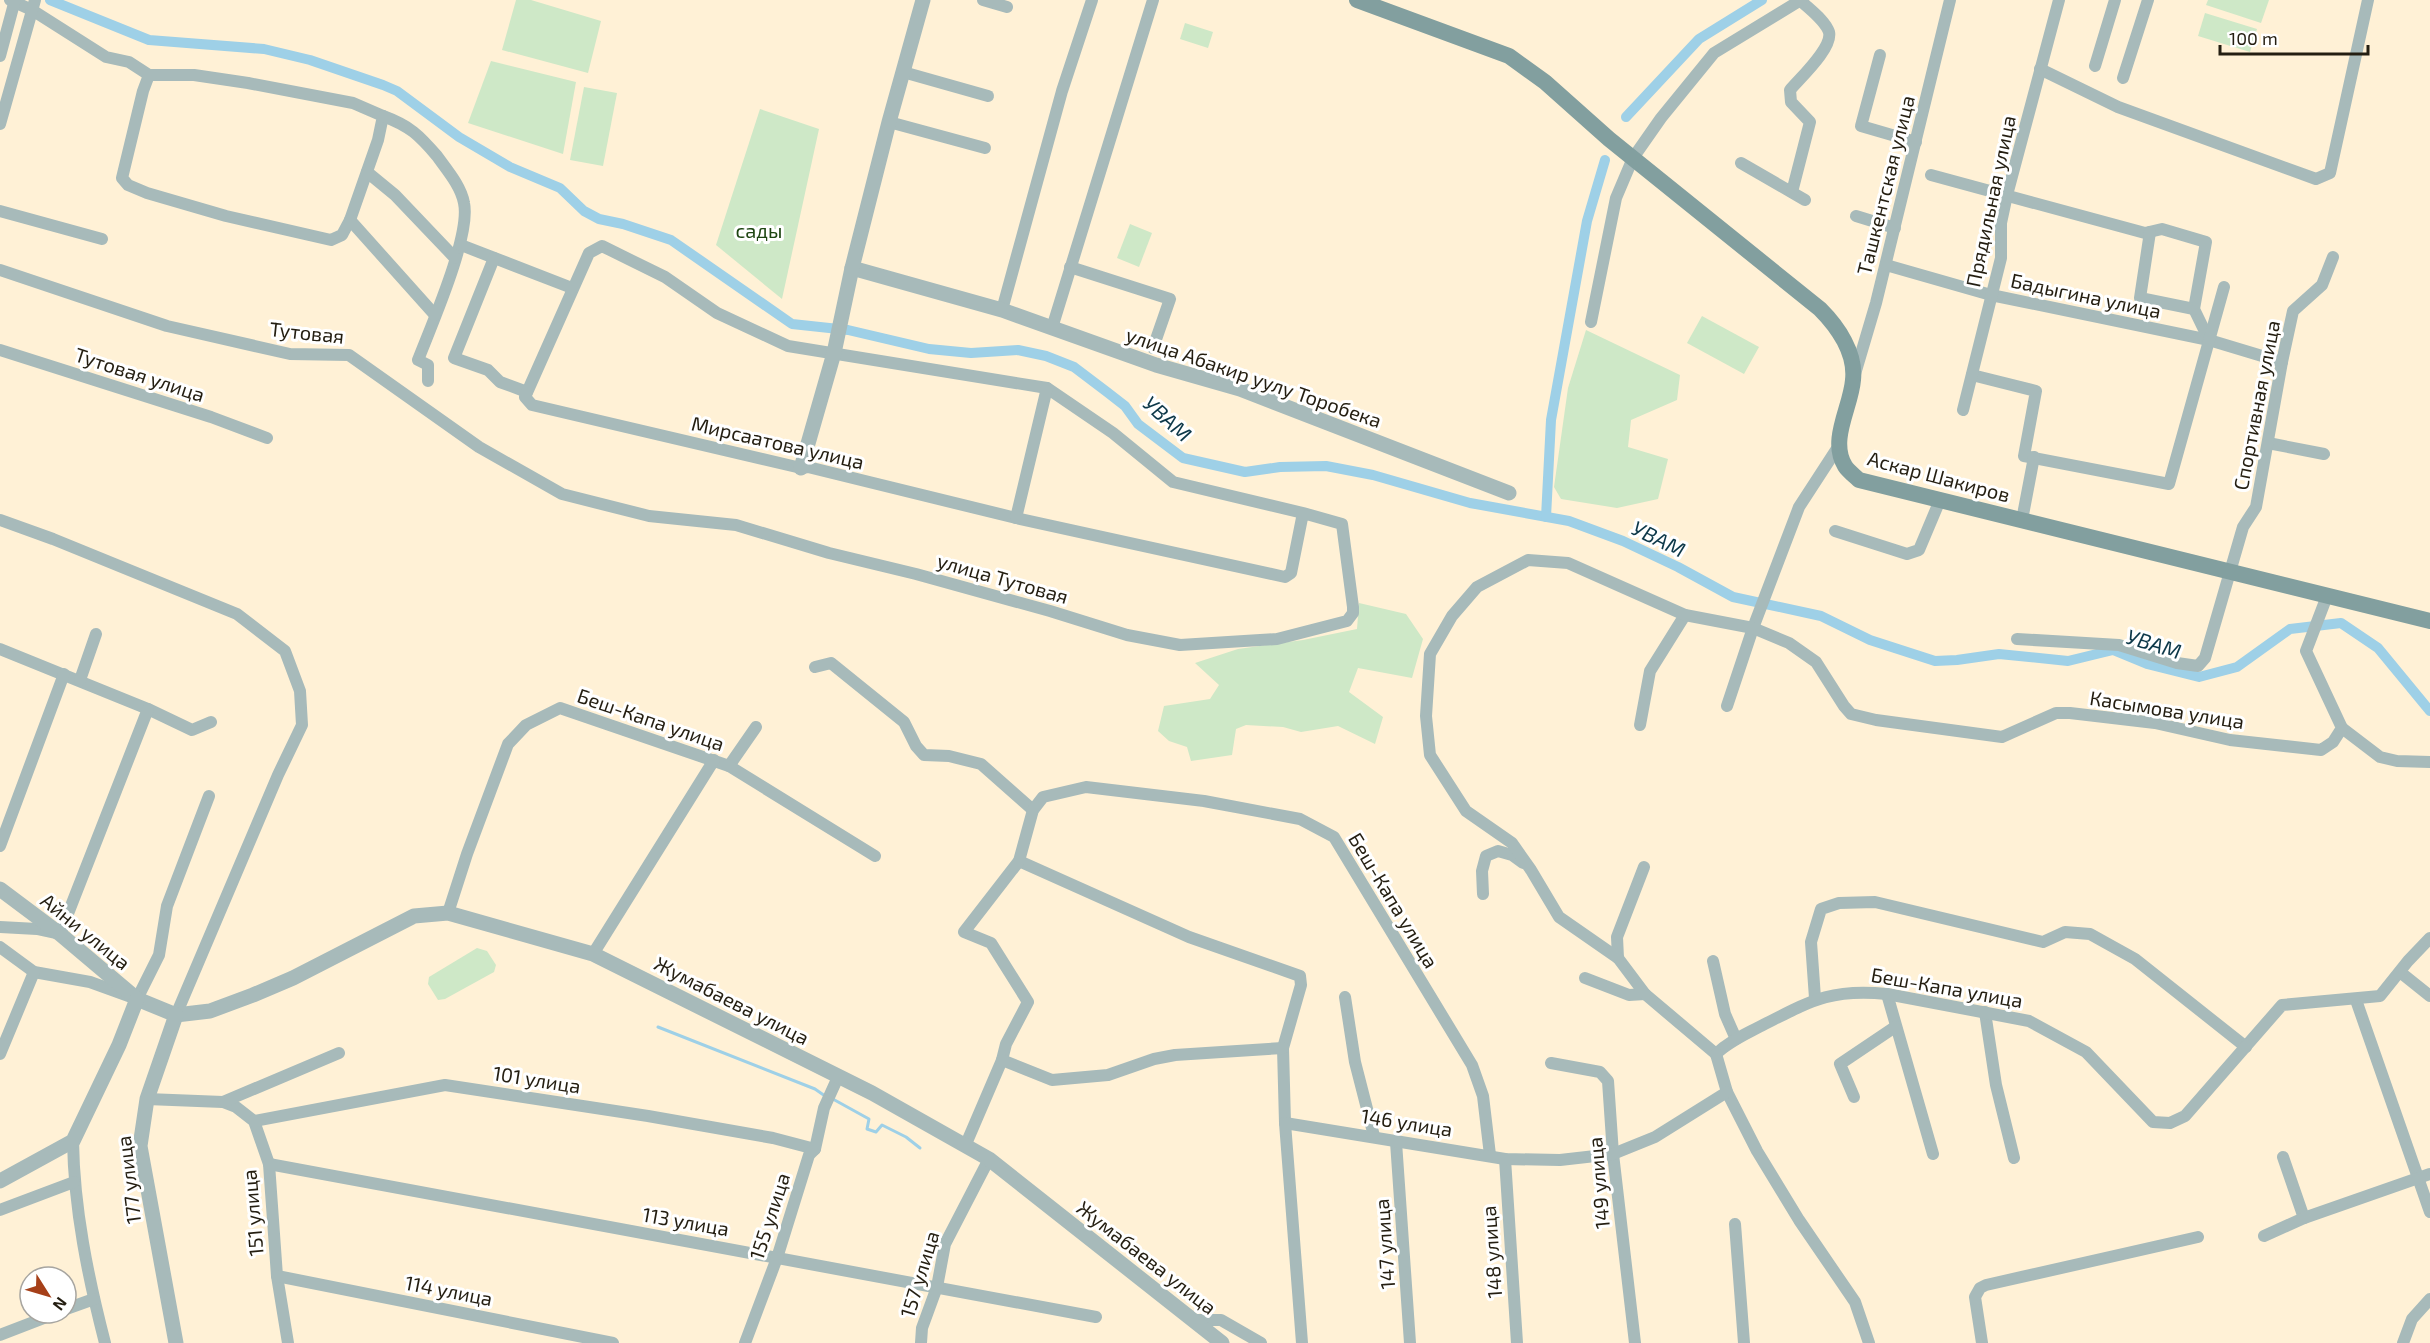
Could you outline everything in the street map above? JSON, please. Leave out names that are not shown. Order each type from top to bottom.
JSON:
[{"type":"main road","points":[[1357,0],[1509,56],[1545,82],[1609,139],[1820,309],[1836,324],[1842,336],[1854,378],[1838,447]]},
{"type":"main road","name":"Аскар Шакиров","points":[[1838,447],[1845,467],[1859,480],[2430,621]]},
{"type":"street","points":[[0,56],[14,0],[33,5],[106,57],[129,62],[149,75],[194,75],[353,103],[402,123],[419,134],[451,174],[464,203],[461,245],[418,360],[428,365],[428,381]]},
{"type":"street","points":[[801,468],[842,318],[852,268],[889,122],[923,0]]},
{"type":"street","points":[[983,0],[1008,8]]},
{"type":"street","points":[[1002,310],[1062,91],[1092,0]]},
{"type":"street","points":[[1052,328],[1153,0]]},
{"type":"street","points":[[1591,322],[1616,198],[1630,156],[1714,53],[1800,0],[1823,22],[1829,33],[1828,46],[1790,90],[1791,102],[1810,122],[1792,192]]},
{"type":"street","name":"Ташкентская улица","points":[[1854,378],[1886,265],[1950,0]]},
{"type":"street","name":"Прядильная улица","points":[[1963,410],[2001,258],[2001,222],[2007,195],[2059,0]]},
{"type":"street","points":[[2095,66],[2115,0]]},
{"type":"street","points":[[2123,78],[2148,0]]},
{"type":"street","points":[[2040,69],[2118,107],[2316,180],[2330,173],[2368,0]]},
{"type":"street","points":[[0,124],[33,5]]},
{"type":"street","points":[[1880,55],[1861,126],[1916,142]]},
{"type":"street","points":[[903,72],[988,96]]},
{"type":"street","points":[[149,75],[122,178],[128,185],[147,193],[226,216],[331,240],[342,235],[350,220],[383,116]]},
{"type":"street","points":[[889,122],[985,148]]},
{"type":"street","points":[[1741,163],[1805,200]]},
{"type":"street","points":[[367,172],[395,195],[456,258]]},
{"type":"street","points":[[1931,175],[2145,233],[2162,229],[2206,242],[2194,309],[2209,340]]},
{"type":"street","points":[[0,211],[102,239]]},
{"type":"street","points":[[1856,216],[1895,228]]},
{"type":"street","points":[[350,220],[435,315]]},
{"type":"street","points":[[2150,232],[2140,298],[2194,309]]},
{"type":"street","points":[[461,245],[572,288]]},
{"type":"street","points":[[494,258],[454,358],[488,370],[500,382],[527,392],[589,253],[602,246],[665,277],[717,313],[789,346],[834,349],[1047,388],[1113,433],[1173,482],[1303,513]]},
{"type":"street","name":"Спортивная улица","points":[[2017,639],[2119,645],[2177,663],[2198,666],[2205,658],[2232,572],[2243,527],[2256,507],[2293,311],[2322,285],[2333,257]]},
{"type":"street","name":"Бадыгина улица","points":[[1886,265],[1991,295],[2209,340],[2282,362]]},
{"type":"street","name":"улица Абакир уулу Торобека","points":[[1070,267],[1170,299],[1153,348]]},
{"type":"street","name":"улица Абакир уулу Торобека","points":[[852,268],[1002,310],[1156,365],[1240,389],[1509,493]]},
{"type":"street","name":"Тутовая","points":[[0,270],[167,326],[290,354],[349,355],[479,447],[562,494],[649,516]]},
{"type":"street","points":[[1972,375],[2036,391],[2024,456],[2169,484],[2224,287]]},
{"type":"street","name":"Тутовая улица","points":[[0,350],[211,417],[267,438]]},
{"type":"street","points":[[1016,518],[1047,388]]},
{"type":"street","name":"Мирсаатова улица","points":[[527,392],[525,397],[532,405],[1016,518],[1285,577],[1291,573],[1303,513]]},
{"type":"street","points":[[2268,443],[2324,454]]},
{"type":"street","points":[[1727,706],[1799,507],[1838,447]]},
{"type":"street","points":[[2022,520],[2034,458]]},
{"type":"street","points":[[1835,531],[1907,554],[1919,550],[1940,500]]},
{"type":"street","name":"улица Тутовая","points":[[649,516],[736,525],[829,553],[1050,611],[1127,635],[1180,645],[1276,639],[1347,621],[1353,613],[1353,607],[1342,524],[1303,513]]},
{"type":"street","points":[[0,520],[54,539],[237,614],[285,651],[300,691],[302,725],[172,1013]]},
{"type":"street","name":"Касымова улица","points":[[1716,1054],[1645,994],[1618,958],[1559,917],[1512,843],[1466,811],[1430,755],[1426,716],[1430,654],[1452,616],[1477,587],[1528,560],[1568,563],[1685,615],[1755,625],[1789,643],[1816,662],[1851,714],[1876,720],[2002,737],[2056,713],[2070,713],[2155,723],[2229,740],[2321,750],[2333,742],[2342,728]]},
{"type":"street","points":[[2327,596],[2306,651],[2342,728],[2380,757],[2397,761],[2430,762]]},
{"type":"street","points":[[1640,725],[1650,671],[1685,615]]},
{"type":"street","points":[[80,680],[96,634]]},
{"type":"street","points":[[0,649],[80,680],[192,730],[211,723]]},
{"type":"street","points":[[815,667],[831,663],[871,695],[903,722],[916,746],[924,755],[949,756],[981,764],[1033,810],[1019,861],[964,932],[991,943],[1028,1002],[1006,1044],[1002,1060],[966,1144]]},
{"type":"street","points":[[0,846],[64,674]]},
{"type":"street","name":"Беш-Капа улица","points":[[448,913],[467,854],[508,744],[526,724],[560,708],[729,766],[875,856]]},
{"type":"street","points":[[0,927],[37,929],[60,934],[148,709]]},
{"type":"street","points":[[729,766],[756,727]]},
{"type":"street","points":[[593,954],[714,760]]},
{"type":"street","name":"Беш-Капа улица","points":[[1033,810],[1043,797],[1086,787],[1204,801],[1300,819],[1334,837],[1472,1065],[1483,1096],[1490,1155]]},
{"type":"street","points":[[105,1343],[94,1299],[74,1182],[73,1141],[142,1001],[159,955],[167,906],[209,796]]},
{"type":"street","points":[[1483,894],[1482,871],[1486,856],[1498,851],[1512,855],[1531,870]]},
{"type":"street","points":[[1019,861],[1189,937],[1300,976],[1301,985],[1283,1048],[1285,1123],[1302,1343]]},
{"type":"street","points":[[1618,958],[1617,937],[1644,867]]},
{"type":"street","name":"Айни улица","points":[[0,890],[60,934],[142,1001],[172,1013]]},
{"type":"street","points":[[1815,998],[1811,942],[1821,909],[1839,903],[1875,902],[2043,942],[2065,932],[2090,934],[2135,959],[2246,1047]]},
{"type":"street","name":"Жумабаева улица","points":[[172,1013],[210,1011],[253,995],[293,978],[414,916],[448,913],[593,954],[832,1090],[966,1144],[989,1159],[1222,1343]]},
{"type":"street","name":"Беш-Капа улица","points":[[1716,1054],[1736,1039],[1815,998],[1836,993],[1863,991],[1887,994],[2029,1021],[2086,1052],[2153,1122],[2170,1123],[2185,1116],[2282,1005],[2380,996],[2430,939]]},
{"type":"street","points":[[0,947],[34,972],[90,982],[142,1001]]},
{"type":"street","points":[[1713,961],[1725,1014],[1736,1039]]},
{"type":"street","points":[[0,1054],[34,972]]},
{"type":"street","points":[[2400,972],[2430,996]]},
{"type":"street","points":[[1585,978],[1629,995],[1645,994]]},
{"type":"street","points":[[1887,994],[1933,1154]]},
{"type":"street","points":[[1346,997],[1355,1062],[1374,1136]]},
{"type":"street","points":[[2356,1000],[2424,1176],[2430,1212]]},
{"type":"street","points":[[1985,1012],[1996,1085],[2014,1158]]},
{"type":"street","name":"177 улица","points":[[172,1013],[147,1099],[140,1146],[176,1343]]},
{"type":"street","points":[[1854,1097],[1840,1064],[1895,1028]]},
{"type":"street","points":[[1002,1060],[1052,1080],[1108,1075],[1154,1059],[1174,1055],[1283,1048]]},
{"type":"street","points":[[223,1102],[339,1053]]},
{"type":"street","points":[[1716,1054],[1727,1092],[1757,1151],[1799,1220],[1855,1302],[1869,1343]]},
{"type":"street","name":"149 улица","points":[[1551,1063],[1600,1071],[1608,1081],[1613,1154],[1635,1343]]},
{"type":"street","name":"101 улица","points":[[254,1121],[445,1085],[648,1116],[773,1138],[814,1149]]},
{"type":"street","name":"155 улица","points":[[745,1343],[777,1258],[832,1090]]},
{"type":"street","name":"146 улица","points":[[1285,1123],[1505,1159],[1560,1160],[1613,1154],[1654,1137],[1727,1092]]},
{"type":"street","points":[[147,1099],[223,1102],[236,1107],[254,1121]]},
{"type":"street","name":"151 улица","points":[[254,1121],[269,1164],[278,1276],[288,1343]]},
{"type":"street","points":[[0,1181],[73,1141]]},
{"type":"street","name":"147 улица","points":[[1396,1142],[1410,1343]]},
{"type":"street","points":[[2283,1157],[2304,1218]]},
{"type":"street","name":"157 улица","points":[[921,1343],[922,1328],[937,1287],[945,1244],[989,1159]]},
{"type":"street","name":"148 улица","points":[[1505,1159],[1517,1343]]},
{"type":"street","name":"113 улица","points":[[269,1164],[1096,1317]]},
{"type":"street","points":[[2264,1236],[2304,1218],[2424,1176]]},
{"type":"street","points":[[0,1210],[74,1182]]},
{"type":"street","points":[[1735,1224],[1744,1343]]},
{"type":"street","points":[[1982,1343],[1975,1297],[1986,1285],[2198,1237]]},
{"type":"street","name":"114 улица","points":[[278,1276],[613,1343]]},
{"type":"street","points":[[78,1305],[94,1299]]},
{"type":"street","points":[[2403,1343],[2412,1320],[2430,1299]]},
{"type":"street","points":[[1194,1320],[1221,1320],[1261,1343]]},
{"type":"street","points":[[0,1335],[26,1325]]},
{"type":"green space","points":[[516,0],[531,0],[601,21],[588,73],[502,50]]},
{"type":"green space","points":[[2208,0],[2269,0],[2261,23],[2206,5]]},
{"type":"green space","points":[[2205,13],[2257,29],[2250,52],[2198,36]]},
{"type":"green space","points":[[1185,23],[1213,32],[1208,48],[1180,39]]},
{"type":"green space","points":[[491,61],[576,82],[563,154],[468,123]]},
{"type":"green space","points":[[584,87],[617,93],[603,166],[570,160]]},
{"type":"green space","name":"сады","points":[[760,109],[819,129],[782,299],[716,245]]},
{"type":"green space","points":[[1130,224],[1152,233],[1139,267],[1117,258]]},
{"type":"green space","points":[[1702,316],[1759,347],[1744,374],[1687,343]]},
{"type":"green space","points":[[1586,330],[1680,375],[1677,400],[1631,420],[1628,447],[1668,459],[1658,499],[1617,508],[1561,499],[1554,487],[1568,388]]},
{"type":"green space","points":[[1359,603],[1406,614],[1423,639],[1412,678],[1358,668],[1349,692],[1383,717],[1375,744],[1338,726],[1301,732],[1283,727],[1246,725],[1236,729],[1232,755],[1191,761],[1187,747],[1169,741],[1158,731],[1164,706],[1210,699],[1219,685],[1195,663],[1238,649],[1303,640],[1357,629]]},
{"type":"green space","points":[[477,948],[487,951],[496,965],[494,972],[445,999],[438,1000],[428,984],[429,977]]},
{"type":"waterway","name":"УВАМ","points":[[50,0],[149,40],[264,49],[310,60],[383,85],[397,91],[459,137],[510,167],[560,188],[584,211],[599,219],[623,224],[671,240],[792,324],[848,330],[929,349],[971,353],[1018,350],[1046,356],[1074,367],[1125,406],[1138,424],[1183,458],[1245,472],[1280,467],[1326,466],[1373,475],[1470,503],[1569,521],[1623,541],[1733,597],[1821,616],[1870,640],[1935,661],[1999,654],[2068,661],[2113,650],[2147,664],[2199,677],[2237,667],[2290,629],[2341,623],[2378,648],[2430,711]]},
{"type":"waterway","points":[[1626,117],[1699,39],[1762,0]]},
{"type":"waterway","points":[[1546,517],[1551,420],[1587,221],[1605,160]]},
{"type":"waterway","points":[[658,1027],[815,1089],[825,1096]]},
{"type":"waterway","points":[[831,1098],[869,1119],[867,1129],[876,1132],[882,1125],[906,1137],[920,1148]]}]
